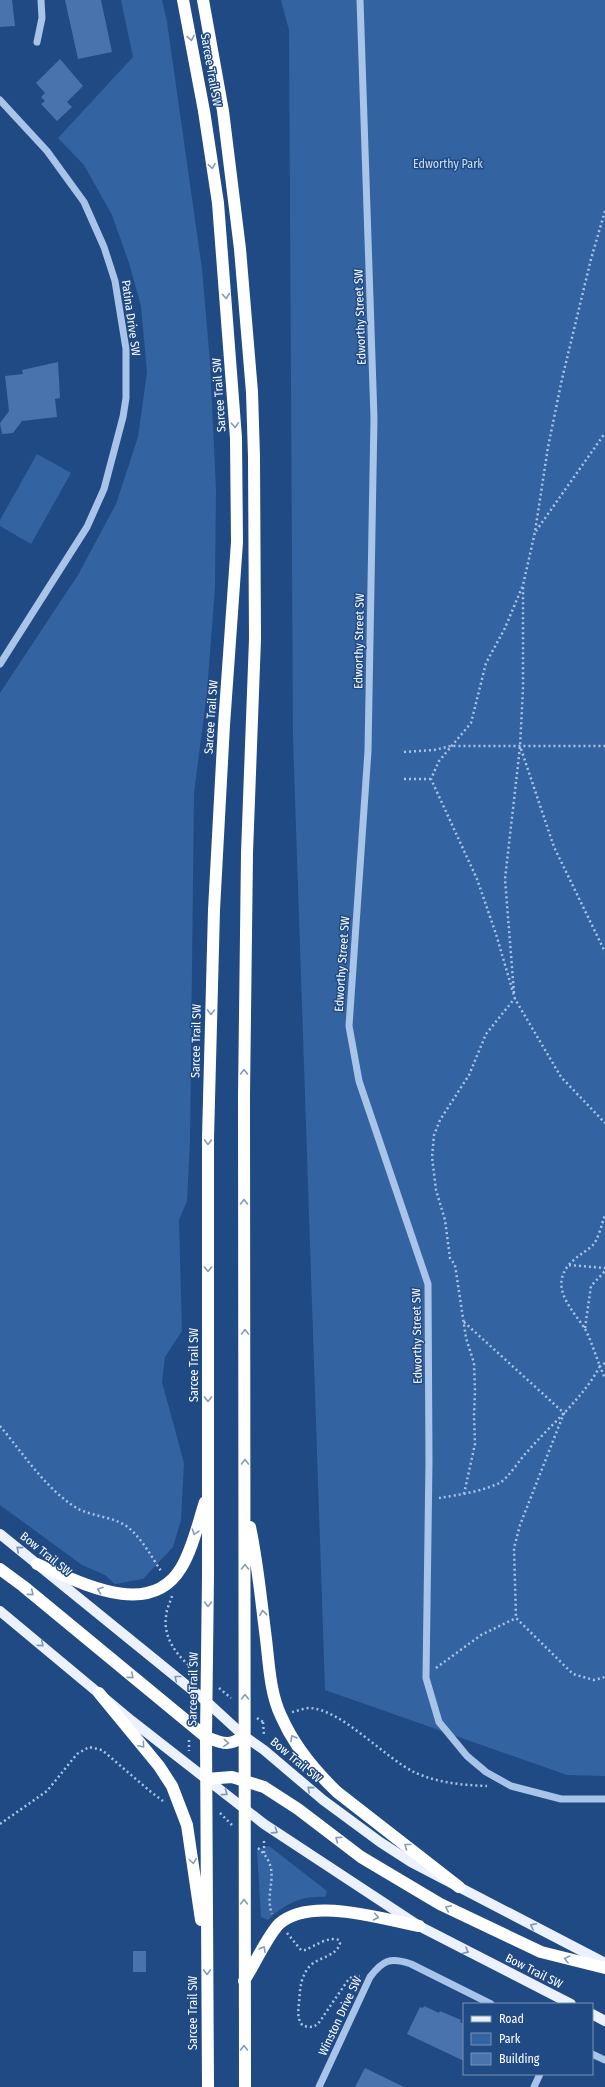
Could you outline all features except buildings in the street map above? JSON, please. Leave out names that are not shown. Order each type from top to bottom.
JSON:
[{"type":"highway","name":"Sarcee Trail SW","points":[[183,0],[204,111],[218,203],[236,438],[237,542],[224,725],[211,973],[208,1138],[208,1678],[206,1737],[208,2087]]},
{"type":"highway","name":"Sarcee Trail SW","points":[[202,0],[222,104],[234,196],[248,342],[254,450],[255,639],[247,853],[244,1088],[245,2087]]},
{"type":"highway","points":[[37,1564],[100,1590],[116,1594],[142,1593],[157,1589],[169,1583],[181,1568],[187,1557],[208,1495]]},
{"type":"highway","points":[[245,1501],[257,1558],[270,1675],[281,1717],[304,1756],[337,1792],[459,1887]]},
{"type":"highway","points":[[0,1569],[23,1586],[206,1737],[222,1743],[235,1743],[244,1736]]},
{"type":"highway","points":[[99,1693],[159,1766],[172,1786],[187,1825],[200,1918],[206,1933]]},
{"type":"highway","points":[[206,1780],[232,1777],[264,1787],[298,1809],[361,1857],[440,1904],[541,1952],[605,1968]]},
{"type":"highway","points":[[244,1982],[280,1924],[305,1912],[320,1910],[354,1912],[419,1926]]},
{"type":"main road","name":"Bow Trail SW","points":[[0,1534],[207,1702],[244,1736],[264,1750],[323,1800],[380,1842],[411,1862],[605,1963]]},
{"type":"main road","name":"Bow Trail SW","points":[[0,1611],[206,1780],[244,1807],[264,1824],[419,1926],[569,2003]]},
{"type":"main road","points":[[593,2015],[605,2021]]},
{"type":"street","points":[[37,42],[42,18],[41,0]]},
{"type":"street","name":"Edworthy Street SW","points":[[360,0],[374,418],[368,751],[349,1026],[359,1081],[428,1284],[426,1678],[439,1722],[467,1756],[486,1772],[511,1786],[561,1799],[605,1799]]},
{"type":"street","name":"Patina Drive SW","points":[[0,100],[36,136],[52,156],[72,184],[93,221],[104,247],[118,294],[126,349],[126,382],[123,418],[115,450],[104,489],[90,521],[0,664]]},
{"type":"street","name":"Winston Drive SW","points":[[319,2087],[370,1977],[378,1967],[388,1960],[399,1960],[411,1964],[489,2003]]},
{"type":"street","points":[[593,2054],[605,2060]]},
{"type":"street","points":[[534,2087],[540,2075]]},
{"type":"path","points":[[605,211],[591,259],[562,379],[548,447],[535,532],[523,585],[505,628],[486,663],[471,723],[439,761],[431,779],[477,879],[496,934],[515,999],[561,1077],[605,1123]]},
{"type":"path","points":[[535,532],[605,433]]},
{"type":"path","points":[[464,1494],[475,1444],[474,1363],[466,1338],[455,1265],[450,1258],[445,1220],[436,1190],[432,1157],[434,1135],[440,1120],[469,1075],[486,1034],[515,999],[505,879],[520,747],[523,688],[523,585]]},
{"type":"path","points":[[404,752],[434,750],[451,746],[605,746]]},
{"type":"path","points":[[520,747],[554,847],[605,952]]},
{"type":"path","points":[[404,779],[431,779]]},
{"type":"path","points":[[605,1215],[593,1245],[580,1253],[568,1265],[564,1272],[562,1291],[565,1301],[585,1329],[605,1380]]},
{"type":"path","points":[[568,1265],[605,1268]]},
{"type":"path","points":[[585,1329],[591,1286],[605,1271]]},
{"type":"path","points":[[464,1321],[564,1413]]},
{"type":"path","points":[[428,1501],[464,1494],[502,1481],[527,1451],[585,1392],[600,1366],[605,1363]]},
{"type":"path","points":[[564,1413],[520,1525],[514,1548],[516,1618],[573,1674],[594,1680],[605,1677]]},
{"type":"path","points":[[0,1426],[43,1478],[63,1498],[87,1513],[115,1521],[127,1527],[136,1536],[159,1569]]},
{"type":"path","points":[[174,1590],[166,1615],[167,1632],[174,1649],[179,1656],[208,1678],[244,1709],[263,1722]]},
{"type":"path","points":[[426,1678],[443,1661],[481,1635],[516,1618]]},
{"type":"path","points":[[291,1712],[308,1708],[328,1712],[399,1763],[431,1779],[458,1785],[488,1786]]},
{"type":"path","points":[[0,1824],[47,1791],[77,1754],[89,1747],[102,1750],[165,1802]]},
{"type":"path","points":[[207,1801],[264,1853],[272,1871],[271,1913]]},
{"type":"path","points":[[287,1933],[301,1950],[305,1950],[329,1939],[339,1940],[340,1943],[337,1951],[310,1966],[304,1975],[300,1986],[298,2018],[303,2026],[307,2028],[318,2024],[348,1980],[353,1976],[370,1977]]},
{"type":"green space","points":[[121,0],[162,0],[167,22],[202,269],[210,363],[216,490],[215,587],[207,692],[194,793],[190,1141],[187,1201],[179,1220],[182,1331],[165,1357],[162,1382],[184,1463],[181,1520],[173,1547],[143,1579],[115,1584],[105,1575],[82,1565],[0,1505],[0,693],[78,575],[116,504],[138,437],[147,372],[141,306],[129,263],[112,215],[84,165],[58,138],[133,57]]},
{"type":"green space","name":"Edworthy Park","points":[[281,0],[605,0],[605,1776],[567,1775],[325,1690],[293,738],[289,30]]},
{"type":"green space","points":[[37,454],[71,473],[31,544],[0,526],[0,520]]},
{"type":"green space","points":[[269,1846],[327,1891],[325,1897],[301,1899],[280,1909],[268,1920],[261,1917],[257,1850]]}]
